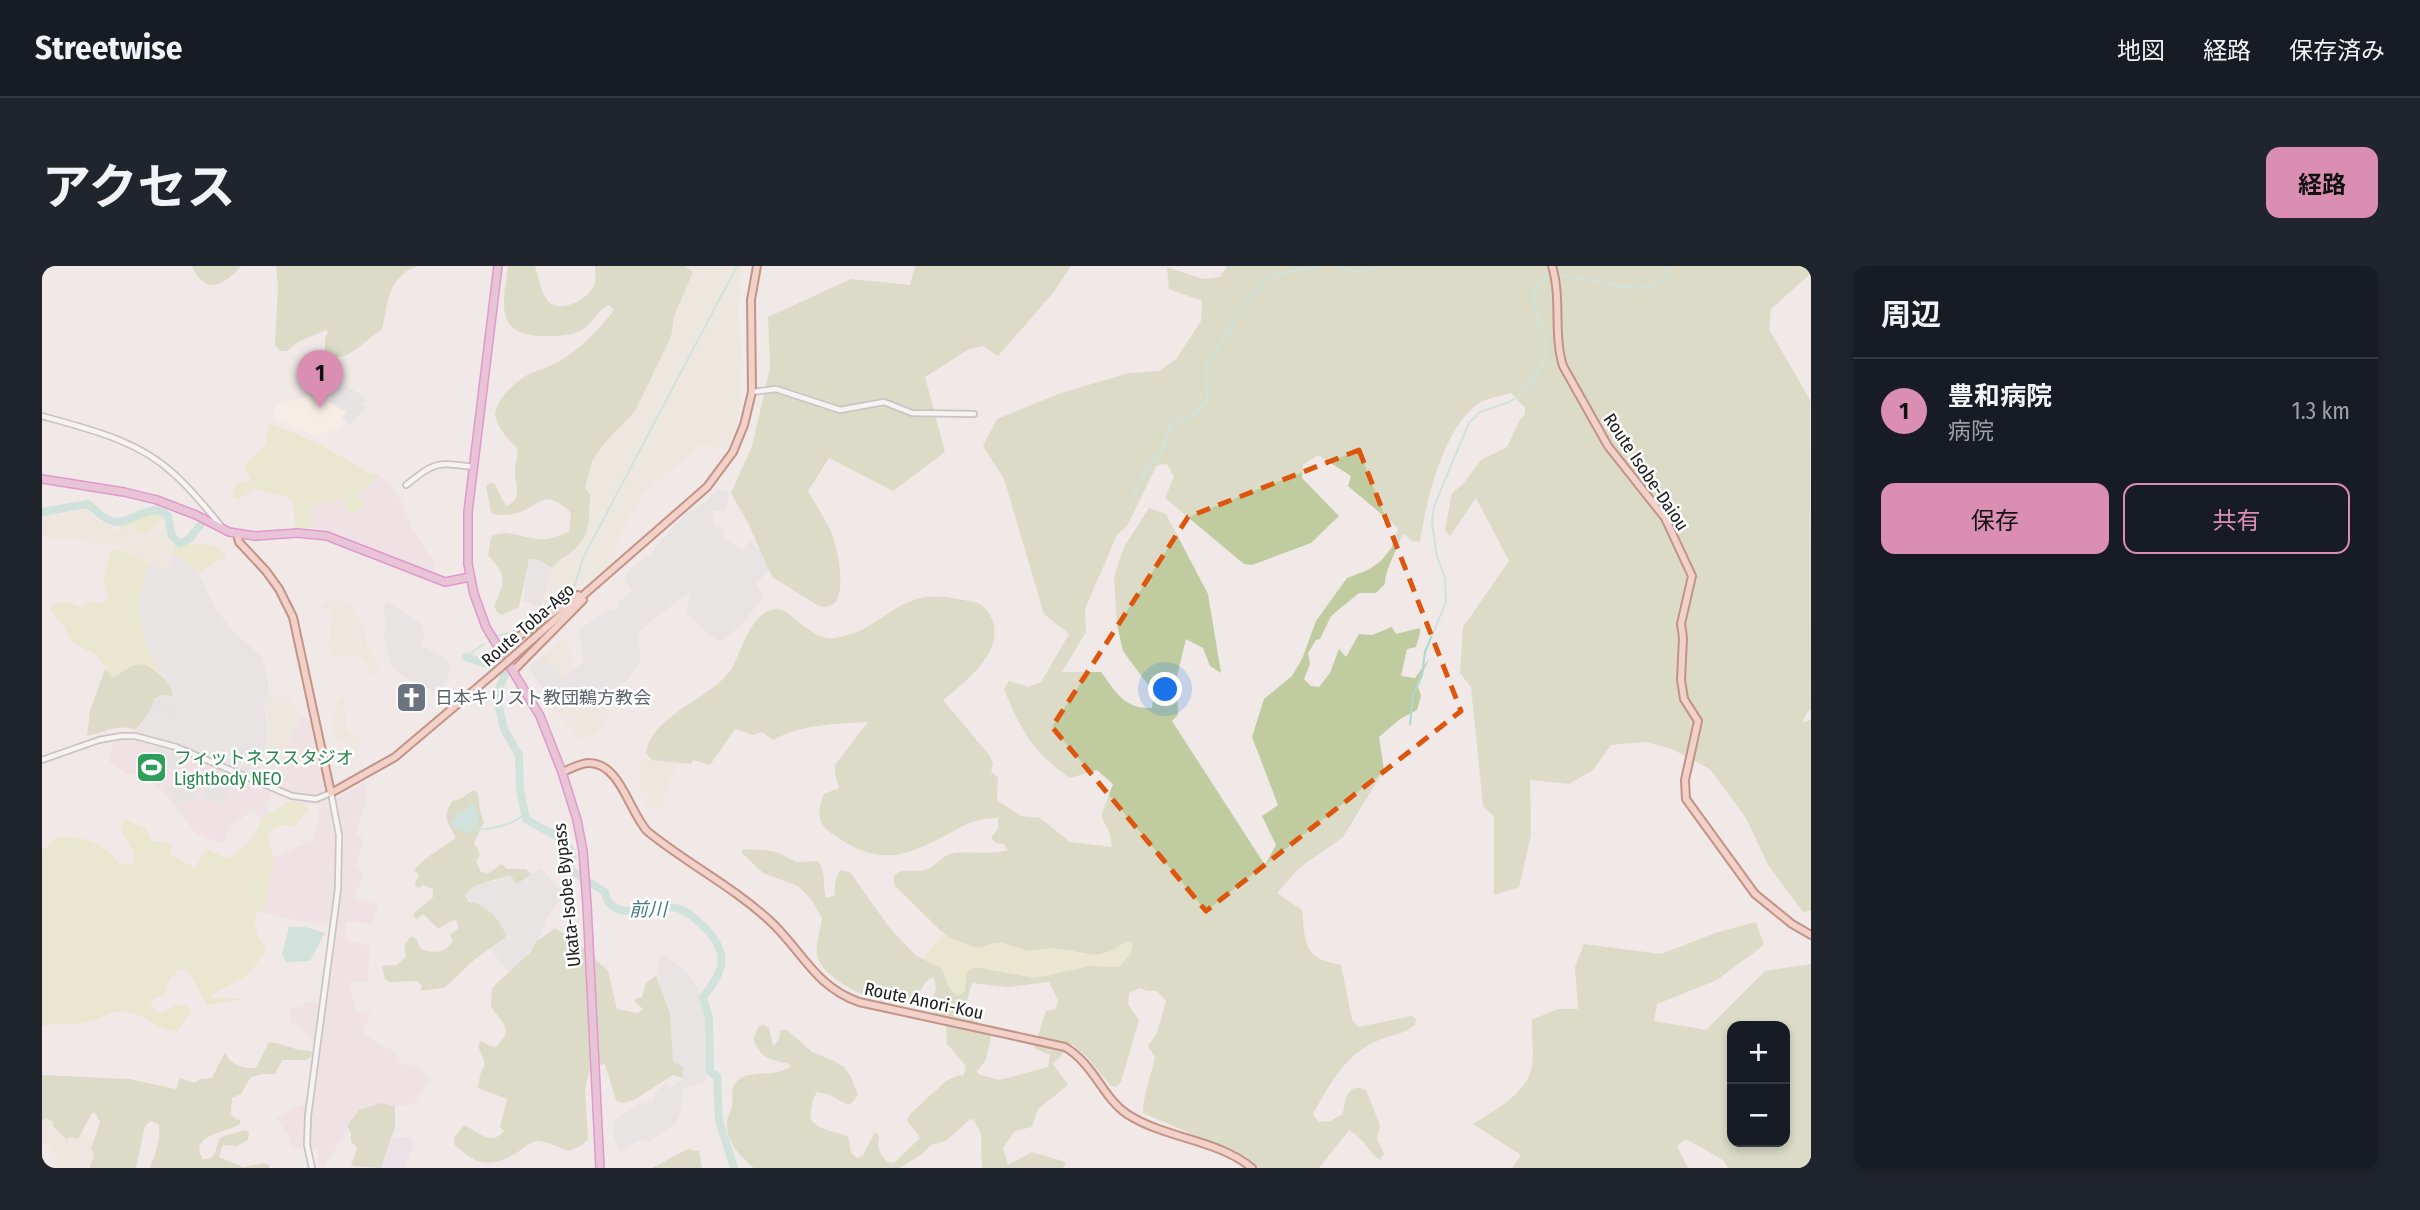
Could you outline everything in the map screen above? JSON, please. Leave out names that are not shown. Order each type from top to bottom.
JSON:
[{"type":"highway","name":"Ukata-Isobe Bypass","points":[[498,266],[467,534],[470,578],[486,627],[540,716],[577,820],[586,889],[600,1168]]},
{"type":"highway","points":[[42,479],[157,500],[196,515],[222,530],[237,534],[255,536],[295,533],[327,536],[437,580],[450,582],[470,578]]},
{"type":"main road","name":"Route Toba-Ago","points":[[331,793],[395,757],[606,576],[716,476],[736,443],[752,392],[751,300],[757,266]]},
{"type":"main road","name":"Route Isobe-Daiou","points":[[1554,271],[1563,366],[1608,446],[1665,518],[1692,576],[1681,624],[1681,680],[1684,699],[1698,721],[1685,780],[1686,799],[1755,894],[1792,924],[1811,935]]},
{"type":"main road","points":[[237,534],[239,542],[279,589],[293,617],[331,793]]},
{"type":"main road","points":[[501,649],[606,576]]},
{"type":"main road","points":[[514,670],[606,576]]},
{"type":"main road","name":"Route Anori-Kou","points":[[562,772],[589,763],[606,768],[615,776],[636,817],[647,831],[769,920],[813,972],[837,993],[859,1002],[1065,1047],[1082,1060],[1118,1106],[1129,1115],[1233,1155],[1252,1168]]},
{"type":"street","points":[[752,392],[776,389],[839,410],[884,402],[912,413],[974,414]]},
{"type":"street","points":[[42,416],[124,442],[158,461],[191,491],[222,530]]},
{"type":"street","points":[[406,485],[426,468],[436,464],[474,468]]},
{"type":"street","points":[[42,760],[99,740],[135,736],[176,747],[292,796],[316,799],[331,793],[336,813],[340,861],[308,1116],[307,1145],[312,1168]]},
{"type":"highlighted area","points":[[1359,450],[1461,711],[1206,911],[1052,727],[1188,517]]},
{"type":"shaded area","points":[[192,266],[241,266],[228,279],[215,285],[203,281]]},
{"type":"shaded area","points":[[276,266],[417,266],[407,271],[394,284],[382,330],[354,351],[339,357],[331,356],[325,351],[326,330],[298,342],[287,351],[281,351],[275,345],[278,286]]},
{"type":"shaded area","points":[[508,266],[535,266],[546,299],[560,306],[579,301],[593,288],[595,266],[685,266],[693,272],[674,316],[671,337],[635,411],[602,446],[592,462],[585,488],[590,494],[588,522],[582,542],[552,568],[539,560],[529,559],[519,607],[502,615],[494,606],[503,579],[488,555],[491,537],[504,533],[540,539],[552,538],[569,532],[571,513],[553,500],[540,502],[518,513],[500,515],[491,512],[486,487],[488,484],[494,483],[506,506],[514,500],[517,493],[515,474],[518,449],[505,436],[496,419],[497,406],[506,393],[524,377],[559,361],[577,349],[614,310],[609,305],[605,307],[582,330],[568,335],[528,335],[509,324],[505,315],[504,293]]},
{"type":"shaded area","points":[[685,266],[742,266],[738,310],[744,368],[739,378],[744,392],[737,409],[740,413],[737,424],[727,449],[701,445],[642,495],[615,545],[618,560],[544,608],[547,580],[552,568],[557,561],[579,546],[585,488],[592,462],[602,446],[635,411],[671,337],[674,316],[693,272]]},
{"type":"shaded area","points":[[915,266],[1071,266],[1053,293],[998,356],[983,346],[969,349],[925,377],[945,452],[893,491],[829,458],[808,491],[832,534],[840,582],[836,601],[829,606],[819,606],[772,577],[748,523],[731,493],[752,446],[770,368],[768,317],[851,279],[910,285]]},
{"type":"shaded area","points":[[1227,266],[1811,266],[1811,273],[1771,309],[1769,329],[1810,400],[1811,709],[1803,722],[1811,720],[1811,910],[1803,912],[1768,865],[1746,818],[1710,769],[1672,749],[1646,742],[1611,745],[1593,770],[1569,784],[1530,780],[1531,835],[1519,887],[1494,895],[1494,817],[1483,806],[1471,687],[1460,673],[1463,627],[1509,561],[1476,498],[1450,536],[1445,530],[1452,493],[1463,484],[1481,460],[1507,447],[1525,414],[1525,408],[1511,393],[1490,398],[1466,414],[1446,447],[1432,487],[1420,542],[1412,541],[1405,534],[1402,536],[1385,584],[1376,593],[1359,593],[1331,616],[1320,639],[1316,640],[1308,653],[1310,664],[1304,679],[1311,686],[1319,687],[1330,673],[1339,649],[1346,657],[1359,634],[1372,635],[1392,627],[1396,634],[1420,628],[1416,647],[1407,649],[1401,676],[1415,678],[1429,659],[1417,684],[1421,696],[1417,710],[1400,719],[1379,737],[1384,770],[1343,837],[1299,868],[1277,893],[1302,910],[1306,941],[1313,954],[1341,965],[1352,1019],[1358,1027],[1412,1016],[1416,1019],[1411,1028],[1379,1040],[1357,1053],[1340,1071],[1313,1114],[1319,1122],[1330,1121],[1343,1114],[1346,1098],[1351,1090],[1366,1090],[1380,1125],[1377,1139],[1384,1154],[1380,1160],[1349,1130],[1319,1168],[1257,1168],[1234,1152],[1143,1113],[1155,1057],[1148,1046],[1157,1033],[1166,1001],[1157,991],[1139,988],[1129,993],[1128,1004],[1139,1020],[1121,1082],[1116,1087],[1111,1086],[1087,1057],[1072,1044],[1053,1064],[1068,1085],[1038,1109],[1032,1127],[1015,1131],[1003,1148],[1008,1165],[1032,1152],[1066,1162],[1063,1168],[982,1168],[981,1134],[974,1120],[970,1119],[946,1141],[931,1145],[900,1168],[754,1168],[739,1154],[727,1129],[734,1086],[743,1077],[779,1072],[791,1066],[767,1058],[760,1051],[753,1039],[759,1026],[769,1028],[773,1046],[778,1041],[781,1030],[787,1030],[812,1052],[844,1067],[850,1075],[858,1094],[853,1102],[848,1105],[830,1095],[817,1092],[810,1118],[823,1128],[848,1137],[851,1152],[857,1158],[863,1155],[875,1132],[879,1136],[881,1154],[888,1162],[894,1163],[920,1138],[907,1120],[910,1114],[946,1081],[963,1076],[966,1066],[947,1044],[946,1026],[931,1010],[936,987],[933,977],[912,1001],[896,1003],[869,997],[830,975],[817,955],[822,918],[811,899],[798,886],[763,873],[741,852],[743,849],[779,853],[796,862],[818,861],[826,898],[834,896],[840,870],[850,872],[889,927],[915,955],[942,969],[949,987],[957,996],[965,991],[967,972],[975,967],[1035,978],[1090,966],[1119,967],[1131,954],[1133,944],[1127,941],[1114,950],[1096,955],[1052,948],[1028,951],[1003,943],[993,943],[980,948],[953,939],[941,931],[895,886],[895,875],[903,871],[925,870],[954,853],[1008,850],[1004,844],[996,843],[991,838],[998,829],[998,818],[972,822],[918,849],[891,855],[864,851],[828,831],[821,822],[819,812],[824,794],[839,788],[835,765],[868,722],[807,728],[773,740],[762,732],[753,735],[735,729],[710,765],[693,760],[691,764],[652,760],[646,753],[651,740],[670,718],[721,681],[735,663],[756,621],[772,610],[783,610],[820,636],[834,638],[851,634],[920,598],[937,596],[978,603],[991,616],[995,631],[993,643],[981,665],[943,700],[990,756],[993,763],[991,772],[998,777],[997,800],[1021,816],[1040,818],[1070,842],[1112,847],[1110,833],[1101,816],[1113,784],[1097,770],[1070,778],[1057,769],[1029,740],[1004,689],[1009,681],[1029,687],[1041,682],[1069,634],[1044,614],[1004,479],[983,446],[997,419],[1061,393],[1129,373],[1159,371],[1176,359],[1201,321],[1202,301],[1169,289],[1167,267],[1203,279],[1220,277]],"holes":[[[1318,455],[1351,476],[1348,486],[1398,528],[1392,547],[1381,561],[1368,570],[1347,578],[1316,621],[1302,659],[1292,676],[1264,699],[1252,737],[1278,805],[1262,816],[1276,845],[1265,865],[1172,721],[1178,715],[1177,676],[1186,639],[1203,648],[1210,666],[1221,673],[1208,594],[1166,514],[1149,508],[1124,547],[1114,577],[1117,625],[1123,651],[1154,693],[1152,708],[1134,706],[1122,698],[1101,672],[1062,672],[1086,632],[1085,609],[1117,535],[1127,526],[1157,465],[1167,464],[1174,477],[1165,498],[1244,564],[1252,565],[1311,543],[1339,516],[1302,478],[1303,465]],[[1049,982],[1058,1000],[1056,1009],[1046,1011],[1034,1048],[1050,1055],[1048,1067],[999,1080],[978,1074],[977,1071],[986,1060],[991,1036],[977,1032],[980,1009],[966,1004],[972,983],[1008,987]]]},
{"type":"shaded area","points":[[346,386],[367,398],[362,404],[365,408],[350,426],[344,423],[314,436],[273,418],[277,405],[317,392],[332,393]]},
{"type":"shaded area","points":[[346,386],[367,398],[362,404],[365,408],[350,426],[342,419],[346,412],[329,402],[332,393]]},
{"type":"shaded area","points":[[269,423],[315,442],[370,473],[378,474],[358,497],[366,506],[357,512],[346,511],[341,498],[328,504],[318,502],[312,507],[312,528],[295,528],[293,501],[286,497],[255,489],[239,499],[232,496],[236,483],[251,481],[244,465],[266,445]]},
{"type":"shaded area","points":[[378,474],[391,485],[401,501],[413,529],[435,564],[433,575],[341,535],[312,528],[312,507],[316,503],[327,504],[341,498],[344,501],[365,504],[358,497]]},
{"type":"shaded area","points":[[716,489],[729,492],[726,511],[712,511],[714,527],[724,528],[723,538],[742,550],[750,541],[774,566],[756,583],[764,596],[744,622],[721,642],[708,634],[686,612],[690,597],[685,595],[639,631],[640,661],[627,681],[612,689],[545,692],[528,667],[542,656],[562,678],[584,662],[579,630],[607,611],[618,608],[618,602],[632,591],[624,579],[630,569],[647,556],[650,557],[685,514],[706,502]]},
{"type":"shaded area","points":[[85,509],[99,521],[120,531],[133,525],[137,530],[149,531],[156,522],[161,519],[165,521],[174,554],[167,570],[112,544],[95,546],[82,540],[52,540],[42,537],[42,516]]},
{"type":"shaded area","points":[[147,513],[161,515],[165,521],[161,519],[146,533],[139,532],[133,525],[120,531],[120,524]]},
{"type":"shaded area","points":[[187,544],[212,545],[225,553],[225,557],[198,573],[174,554],[173,546],[179,548]]},
{"type":"shaded area","points":[[115,548],[148,563],[138,606],[143,636],[158,672],[143,664],[120,672],[113,678],[96,655],[72,642],[49,608],[64,603],[80,607],[92,601],[100,603],[109,599],[103,581],[111,552]]},
{"type":"shaded area","points":[[174,554],[192,566],[200,576],[215,608],[232,630],[263,658],[268,682],[264,703],[268,732],[262,758],[254,765],[277,775],[270,790],[170,748],[132,740],[155,698],[172,696],[164,677],[158,672],[143,636],[138,606],[148,563],[156,567],[169,562]]},
{"type":"shaded area","points":[[529,559],[539,560],[552,568],[541,609],[524,601]]},
{"type":"shaded area","points":[[332,599],[350,604],[365,629],[366,646],[376,659],[376,672],[368,676],[369,664],[361,656],[334,656],[328,649],[332,614],[319,607]]},
{"type":"shaded area","points":[[387,602],[422,624],[425,634],[420,645],[447,659],[450,666],[448,678],[439,694],[403,676],[392,666],[384,638],[383,606]]},
{"type":"shaded area","points":[[565,636],[572,650],[574,670],[562,678],[542,656]]},
{"type":"shaded area","points":[[144,664],[163,677],[173,696],[155,698],[136,730],[118,728],[87,736],[90,711],[105,669],[113,678],[131,666]]},
{"type":"shaded area","points":[[587,690],[609,708],[609,717],[597,734],[581,740],[549,704],[558,701],[557,692]]},
{"type":"shaded area","points":[[268,693],[280,699],[285,694],[303,716],[293,731],[277,775],[254,765],[262,758],[265,746],[268,717],[264,703]]},
{"type":"shaded area","points":[[344,697],[347,731],[361,739],[358,751],[331,735],[338,699]]},
{"type":"shaded area","points":[[156,699],[182,708],[177,725],[169,722],[171,715],[153,709]]},
{"type":"shaded area","points":[[303,716],[311,722],[327,803],[367,781],[366,802],[355,835],[364,839],[355,866],[364,875],[354,897],[378,905],[373,924],[345,921],[346,940],[370,946],[368,981],[349,983],[357,1012],[371,1013],[362,1033],[395,1052],[402,1064],[422,1070],[430,1079],[413,1105],[395,1106],[381,1103],[359,1110],[324,1168],[318,1167],[318,1149],[303,1150],[289,1144],[290,1138],[276,1117],[306,1103],[313,1041],[297,1023],[291,1023],[290,1010],[303,1006],[307,1001],[320,1005],[331,925],[298,921],[263,912],[275,857],[314,841],[320,804],[303,804],[272,792],[266,808],[271,811],[262,819],[253,811],[229,826],[226,837],[220,843],[195,833],[164,792],[150,781],[138,775],[127,774],[109,763],[113,741],[144,741],[170,748],[269,790],[293,731]]},
{"type":"shaded area","points":[[242,737],[261,745],[259,754],[250,764],[247,774],[245,767],[248,758],[236,751]]},
{"type":"shaded area","points":[[156,744],[186,756],[177,772],[164,765],[165,762],[149,757]]},
{"type":"shaded area","points":[[639,759],[677,763],[662,809],[646,807],[648,793],[639,791]]},
{"type":"shaded area","points":[[214,768],[235,777],[222,807],[201,798]]},
{"type":"shaded area","points":[[178,774],[204,782],[194,804],[184,800],[179,809],[168,795]]},
{"type":"shaded area","points":[[473,790],[478,793],[484,822],[474,843],[480,854],[476,861],[481,872],[489,873],[502,864],[507,869],[526,869],[531,874],[517,884],[510,875],[486,882],[469,890],[465,895],[469,902],[482,906],[493,914],[506,937],[474,960],[444,988],[420,991],[422,986],[417,981],[389,982],[385,979],[382,966],[396,965],[406,957],[404,946],[411,936],[416,939],[421,949],[439,951],[450,945],[453,941],[450,935],[459,928],[456,920],[438,929],[423,914],[417,919],[413,916],[433,897],[433,889],[422,885],[420,888],[416,887],[419,875],[414,870],[456,838],[447,820],[447,812],[452,801]]},
{"type":"shaded area","points":[[290,800],[309,809],[294,826],[278,826],[268,837],[275,857],[263,912],[257,912],[255,918],[257,932],[266,951],[248,975],[211,995],[244,999],[207,1005],[189,972],[179,969],[169,981],[166,993],[154,999],[150,1005],[157,1012],[164,1013],[178,1005],[185,1005],[192,1010],[177,1032],[126,1012],[116,1012],[85,1023],[42,1026],[42,849],[55,838],[74,837],[100,845],[120,864],[131,864],[135,860],[133,851],[123,835],[121,825],[125,820],[145,828],[152,841],[168,842],[173,856],[195,868],[206,849],[226,858],[234,855],[254,836],[262,819]]},
{"type":"shaded area","points":[[471,802],[478,812],[479,821],[469,834],[454,828],[451,822],[459,813],[466,811]]},
{"type":"shaded area","points":[[540,868],[562,892],[561,898],[548,916],[533,951],[518,966],[507,972],[491,949],[506,937],[465,895],[470,888],[510,875],[517,883]]},
{"type":"shaded area","points":[[1756,922],[1764,945],[1717,980],[1657,1004],[1654,1021],[1706,1030],[1765,971],[1811,964],[1811,1168],[1728,1168],[1723,1160],[1686,1139],[1677,1146],[1688,1168],[1512,1168],[1521,1155],[1473,1124],[1500,1107],[1524,1085],[1533,1061],[1532,1020],[1557,1009],[1578,1009],[1575,967],[1584,944],[1661,954],[1718,932]]},
{"type":"shaded area","points":[[289,927],[306,927],[325,933],[310,961],[286,962],[282,954]]},
{"type":"shaded area","points":[[555,928],[579,944],[608,971],[617,1009],[638,1013],[643,1009],[635,999],[642,997],[646,983],[656,976],[670,1013],[673,1062],[683,1067],[683,1078],[673,1075],[634,1100],[622,1103],[616,1100],[605,1064],[591,1066],[585,1088],[588,1139],[582,1145],[569,1151],[537,1141],[500,1161],[478,1161],[454,1144],[455,1136],[464,1125],[489,1138],[495,1138],[504,1131],[500,1127],[507,1099],[478,1088],[485,1064],[478,1046],[481,1041],[495,1047],[506,1030],[491,1006],[492,989],[532,951],[536,942]]},
{"type":"shaded area","points":[[945,933],[953,939],[980,948],[993,943],[1003,943],[1028,951],[1052,948],[1083,954],[1114,950],[1127,941],[1133,943],[1133,947],[1119,967],[1090,966],[1035,978],[975,967],[967,973],[965,991],[957,996],[949,987],[942,969],[922,959]]},
{"type":"shaded area","points":[[664,954],[689,975],[700,992],[706,1024],[706,1082],[683,1089],[680,1115],[674,1125],[649,1141],[640,1140],[620,1151],[612,1132],[616,1119],[638,1105],[654,1100],[654,1093],[665,1083],[670,1088],[683,1078],[673,1062],[670,1013],[656,976]]},
{"type":"shaded area","points":[[269,1042],[312,1052],[311,1057],[306,1060],[282,1060],[275,1074],[251,1077],[241,1094],[232,1098],[231,1114],[240,1120],[240,1124],[204,1140],[199,1151],[203,1159],[208,1159],[214,1155],[221,1137],[245,1130],[249,1132],[248,1140],[237,1146],[223,1145],[219,1157],[243,1167],[264,1163],[269,1165],[269,1168],[150,1168],[159,1131],[159,1125],[151,1121],[145,1126],[136,1168],[90,1168],[94,1154],[91,1149],[100,1122],[95,1113],[92,1113],[78,1139],[69,1137],[67,1140],[53,1126],[53,1122],[47,1118],[42,1120],[42,1075],[129,1079],[176,1089],[180,1078],[194,1083],[212,1078],[225,1052],[237,1065],[256,1068]]},
{"type":"shaded area","points":[[381,1103],[395,1106],[395,1127],[381,1168],[351,1166],[357,1148],[351,1141],[347,1126],[359,1110]]},
{"type":"shaded area","points":[[47,1118],[66,1140],[69,1137],[78,1139],[82,1133],[94,1141],[90,1168],[55,1168],[56,1154],[42,1141],[42,1120]]},
{"type":"shaded area","points":[[411,1137],[413,1146],[405,1168],[381,1168],[392,1138]]},
{"type":"shaded area","points":[[688,1149],[699,1151],[702,1168],[652,1168]]},
{"type":"waterway","points":[[498,636],[518,630],[575,585],[583,558],[737,266]]},
{"type":"waterway","points":[[1134,494],[1147,468],[1161,451],[1173,423],[1189,419],[1207,401],[1206,368],[1246,303],[1271,275],[1323,266]]},
{"type":"waterway","points":[[1339,266],[1358,272],[1377,266]]},
{"type":"waterway","points":[[1410,724],[1413,696],[1422,675],[1425,652],[1446,602],[1445,577],[1437,557],[1432,522],[1434,506],[1469,423],[1480,412],[1509,402],[1523,393],[1546,358],[1546,336],[1534,304],[1534,290],[1545,278],[1560,276],[1615,286],[1649,286],[1662,280],[1671,266]]},
{"type":"waterway","name":"前川","points":[[42,512],[87,504],[116,522],[155,510],[168,516],[172,536],[180,544],[189,539],[201,524]]},
{"type":"waterway","points":[[466,657],[484,644]]},
{"type":"waterway","name":"前川","points":[[466,657],[495,667],[505,675],[496,695],[504,729],[519,755],[520,790],[526,819],[566,843],[573,857],[570,865],[572,871],[605,892],[615,908],[624,911],[677,908],[697,921],[712,935],[717,944],[721,953],[720,970],[703,997],[709,1018],[710,1072],[717,1076],[719,1121],[734,1168]]},
{"type":"waterway","points":[[473,829],[499,826],[513,822],[523,815]]},
{"type":"place","name":"豊和病院","points":[[320,408]]},
{"type":"place","name":"日本キリスト教団鵜方教会","points":[[412,698]]},
{"type":"place","name":"フィットネススタジオ Lightbody NEO","points":[[151,768]]}]
